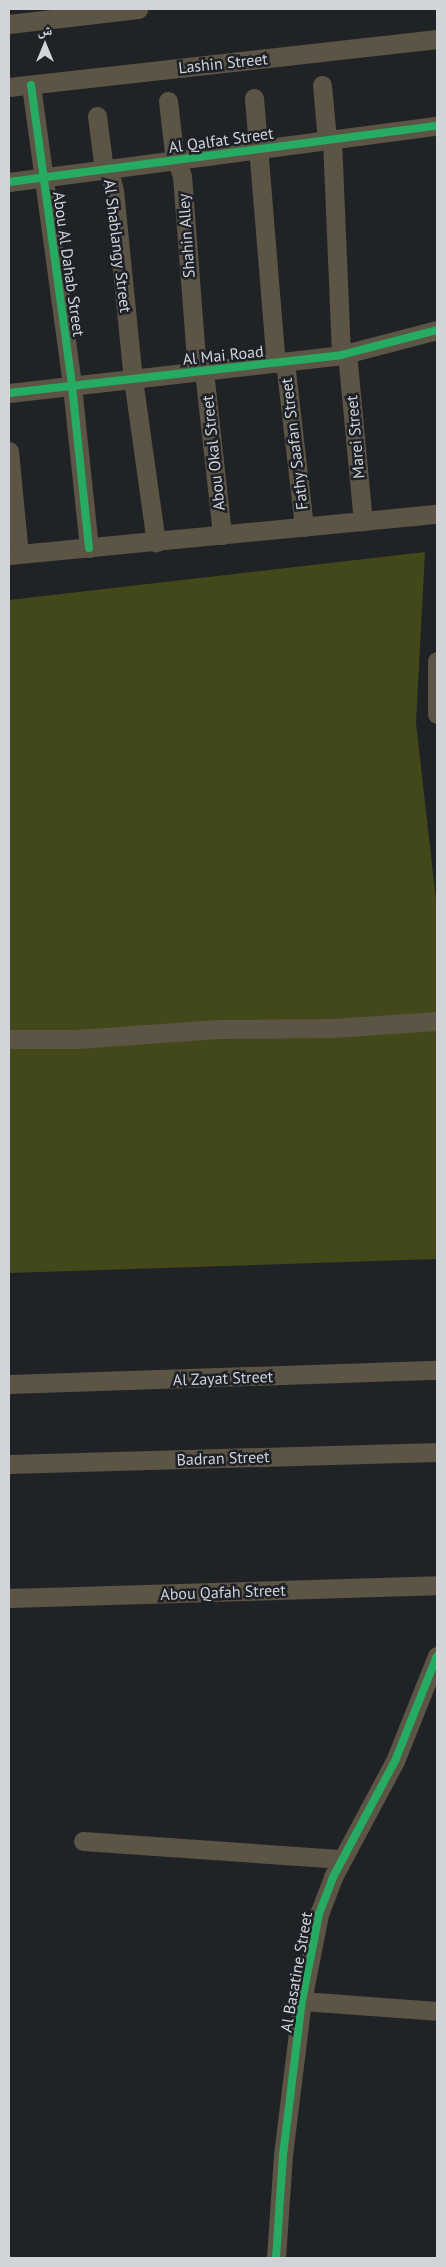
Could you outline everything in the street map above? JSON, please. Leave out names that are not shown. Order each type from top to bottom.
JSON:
[{"type":"street","points":[[9,24],[138,9]]},
{"type":"street","name":"Lashin Street","points":[[9,87],[437,39]]},
{"type":"street","name":"Abou Al Dahab Street","points":[[31,85],[72,386],[89,548]]},
{"type":"street","name":"Marei Street","points":[[322,85],[330,140],[344,354],[363,521]]},
{"type":"street","name":"Fathy Saafan Street","points":[[254,98],[280,362],[304,527]]},
{"type":"street","name":"Shahin Alley","points":[[168,101],[177,160],[182,176],[200,371]]},
{"type":"street","name":"Al Shablangy Street","points":[[97,116],[103,162],[114,190],[133,379],[156,542]]},
{"type":"street","name":"Al Qalfat Street","points":[[9,182],[437,126]]},
{"type":"street","name":"Al Mai Road","points":[[9,393],[344,354],[437,330]]},
{"type":"street","name":"Abou Okal Street","points":[[200,371],[222,535]]},
{"type":"street","points":[[9,451],[14,555],[437,514]]},
{"type":"street","points":[[437,661],[437,714]]},
{"type":"street","points":[[9,1039],[77,1039],[218,1029],[333,1028],[437,1021]]},
{"type":"street","name":"Al Zayat Street","points":[[9,1384],[437,1370]]},
{"type":"street","name":"Badran Street","points":[[9,1464],[437,1452]]},
{"type":"street","name":"Abou Qafah Street","points":[[9,1598],[437,1585]]},
{"type":"street","name":"Al Basatine Street","points":[[276,2258],[283,2155],[302,2001],[319,1914],[342,1859],[395,1761],[437,1656]]},
{"type":"street","points":[[83,1842],[342,1859]]},
{"type":"street","points":[[302,2001],[437,2011]]},
{"type":"green space","points":[[425,552],[416,723],[437,909],[437,1259],[9,1273],[9,600]]},
{"type":"cycle path","points":[[31,85],[72,386],[89,548]]},
{"type":"cycle path","points":[[9,182],[437,126]]},
{"type":"cycle path","points":[[9,393],[341,355],[437,330]]},
{"type":"cycle path","points":[[276,2258],[283,2155],[302,2001],[319,1914],[333,1877],[395,1761],[437,1656]]}]
